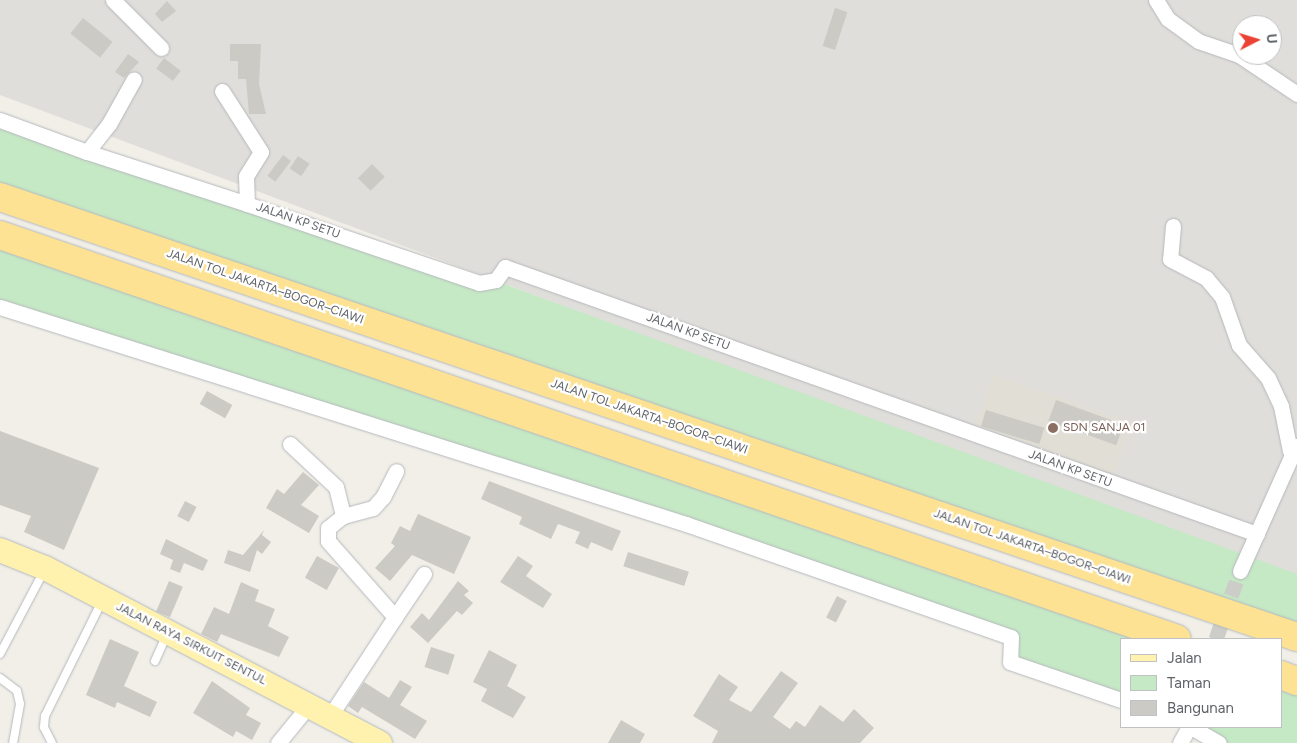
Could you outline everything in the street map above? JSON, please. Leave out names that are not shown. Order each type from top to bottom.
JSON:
[{"type":"highway","name":"JALAN TOL JAKARTA–BOGOR–CIAWI","points":[[0,197],[1297,637]]},
{"type":"highway","points":[[0,235],[1174,638]]},
{"type":"highway","points":[[1282,675],[1297,681]]},
{"type":"main road","name":"JALAN RAYA SIRKUIT SENTUL","points":[[0,550],[45,568],[380,743]]},
{"type":"street","points":[[113,0],[161,48]]},
{"type":"street","points":[[1156,0],[1168,19],[1198,41],[1234,52],[1297,94]]},
{"type":"street","points":[[87,152],[109,124],[134,79]]},
{"type":"street","name":"JALAN KP SETU","points":[[222,90],[261,152],[246,176],[247,204],[479,283],[496,280],[505,267],[1257,534]]},
{"type":"street","points":[[0,120],[87,152],[247,204]]},
{"type":"street","points":[[1173,226],[1170,259],[1206,278],[1222,296],[1239,344],[1268,378],[1281,406],[1294,448],[1240,571]]},
{"type":"street","points":[[0,307],[686,524],[1011,637],[1010,662],[1120,700]]},
{"type":"street","points":[[290,444],[336,486],[342,516]]},
{"type":"street","points":[[395,617],[328,541],[328,528],[342,516],[373,508],[384,497],[396,471]]},
{"type":"street","points":[[330,716],[424,574]]},
{"type":"street","points":[[278,743],[309,705]]},
{"type":"street","points":[[1180,743],[1189,728]]},
{"type":"street","points":[[1192,728],[1219,743]]},
{"type":"lane","points":[[0,654],[45,568]]},
{"type":"lane","points":[[52,743],[44,727],[45,716],[104,598]]},
{"type":"lane","points":[[155,661],[168,632]]},
{"type":"lane","points":[[0,678],[17,691],[20,704],[13,743]]},
{"type":"shaded area","points":[[0,0],[1297,0],[1297,575],[764,381],[0,95]]},
{"type":"shaded area","name":"SDN SANJA 01","points":[[993,375],[1132,423],[1112,481],[973,434]]},
{"type":"green space","points":[[0,120],[496,281],[1297,574],[1297,637],[0,197]]},
{"type":"green space","points":[[0,235],[1173,638],[1120,638],[1120,701],[1010,662],[1011,637],[0,307]]},
{"type":"green space","points":[[1282,675],[1297,681],[1297,743],[1219,743],[1193,728],[1282,728]]},
{"type":"building","points":[[167,1],[176,11],[162,22],[155,14]]},
{"type":"building","points":[[835,8],[847,12],[835,50],[823,46]]},
{"type":"building","points":[[83,18],[113,42],[100,57],[70,34]]},
{"type":"building","points":[[230,44],[261,44],[259,84],[266,114],[249,114],[246,79],[238,79],[238,61],[230,61]]},
{"type":"building","points":[[128,54],[139,62],[124,78],[115,72]]},
{"type":"building","points":[[164,58],[181,71],[173,81],[156,68]]},
{"type":"building","points":[[283,155],[291,161],[275,182],[267,176]]},
{"type":"building","points":[[298,156],[310,164],[301,176],[290,168]]},
{"type":"building","points":[[372,164],[385,177],[371,191],[358,178]]},
{"type":"building","points":[[207,391],[232,405],[225,418],[200,404]]},
{"type":"building","points":[[1056,400],[1124,425],[1116,445],[1048,421]]},
{"type":"building","points":[[986,410],[1044,428],[1039,444],[981,426]]},
{"type":"building","points":[[0,431],[99,468],[64,550],[24,532],[31,516],[0,505]]},
{"type":"building","points":[[303,472],[319,485],[301,505],[319,516],[309,533],[266,508],[277,489],[284,494]]},
{"type":"building","points":[[489,481],[621,531],[612,551],[591,542],[588,549],[575,543],[580,532],[558,524],[551,539],[519,524],[522,517],[481,499]]},
{"type":"building","points":[[185,501],[197,507],[189,522],[177,516]]},
{"type":"building","points":[[418,514],[471,537],[454,574],[412,555],[390,581],[375,568],[395,546],[391,543],[400,526],[410,531]]},
{"type":"building","points":[[264,530],[262,535],[271,542],[262,554],[257,550],[250,572],[224,563],[228,550],[243,555]]},
{"type":"building","points":[[166,539],[208,560],[203,571],[184,563],[180,573],[170,569],[173,560],[160,554]]},
{"type":"building","points":[[628,552],[689,572],[684,586],[623,566]]},
{"type":"building","points":[[317,556],[339,568],[327,590],[305,578]]},
{"type":"building","points":[[518,556],[533,566],[526,576],[552,594],[543,608],[500,582]]},
{"type":"building","points":[[169,581],[183,587],[170,617],[156,611]]},
{"type":"building","points":[[458,581],[469,591],[464,595],[473,603],[462,615],[457,611],[428,643],[410,627],[422,613],[429,620]]},
{"type":"building","points":[[241,582],[259,590],[255,601],[275,609],[268,626],[289,637],[279,657],[221,634],[217,642],[201,634],[214,607],[229,614]]},
{"type":"building","points":[[837,596],[847,601],[836,622],[826,617]]},
{"type":"building","points":[[110,639],[139,652],[124,686],[157,702],[150,717],[117,702],[115,708],[86,695]]},
{"type":"building","points":[[431,647],[455,655],[448,675],[425,667]]},
{"type":"building","points":[[489,650],[517,665],[507,686],[526,697],[513,718],[481,701],[487,689],[473,682]]},
{"type":"building","points":[[781,671],[798,683],[773,717],[790,729],[796,721],[805,727],[820,705],[843,722],[854,709],[874,728],[860,743],[712,743],[718,731],[693,716],[719,674],[738,687],[729,700],[751,712]]},
{"type":"building","points":[[400,680],[412,687],[400,705],[427,721],[415,739],[362,707],[358,713],[348,706],[364,682],[389,698]]},
{"type":"building","points":[[212,681],[250,708],[246,715],[261,723],[252,740],[236,731],[233,737],[193,713]]},
{"type":"building","points":[[621,720],[645,734],[640,743],[608,743]]},
{"type":"tunnel","points":[[1216,638],[1240,571]]},
{"type":"place","name":"SDN SANJA 01","points":[[1053,428]]}]
